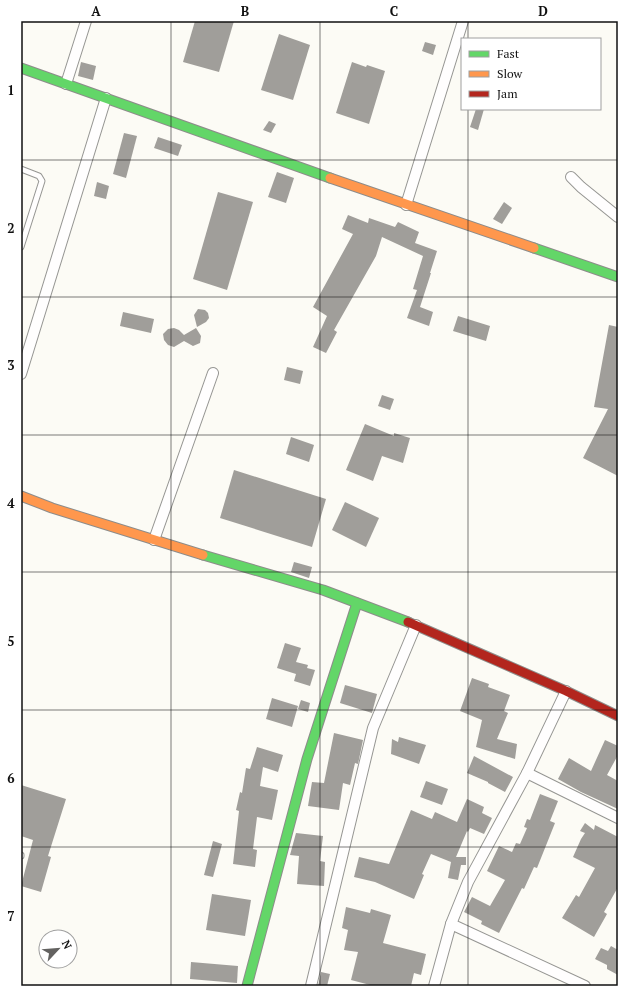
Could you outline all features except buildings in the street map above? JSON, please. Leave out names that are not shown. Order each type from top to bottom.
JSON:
[{"type":"street","points":[[66,84],[86,21]]},
{"type":"street","points":[[406,205],[463,21]]},
{"type":"street","points":[[21,68],[406,205],[618,277]]},
{"type":"street","points":[[21,374],[106,98]]},
{"type":"street","points":[[571,176],[581,187],[618,217]]},
{"type":"street","points":[[154,540],[213,373]]},
{"type":"street","points":[[21,496],[52,508],[154,540],[322,590],[416,625],[566,690],[618,716]]},
{"type":"street","points":[[247,986],[307,758],[357,603]]},
{"type":"street","points":[[311,986],[373,728],[416,625]]},
{"type":"street","points":[[434,986],[451,924],[468,882],[527,773],[566,690]]},
{"type":"street","points":[[527,773],[618,818]]},
{"type":"street","points":[[451,924],[585,986]]},
{"type":"lane","points":[[21,168],[39,176],[42,182],[21,246]]},
{"type":"traffic: fast","points":[[21,68],[330,178]]},
{"type":"traffic: fast","points":[[534,248],[618,277]]},
{"type":"traffic: fast","points":[[203,555],[323,590],[408,622]]},
{"type":"traffic: fast","points":[[247,986],[307,759],[357,603]]},
{"type":"traffic: slow","points":[[330,178],[534,248]]},
{"type":"traffic: slow","points":[[21,496],[52,508],[203,555]]},
{"type":"traffic: jam","points":[[408,622],[566,691],[618,716]]}]
